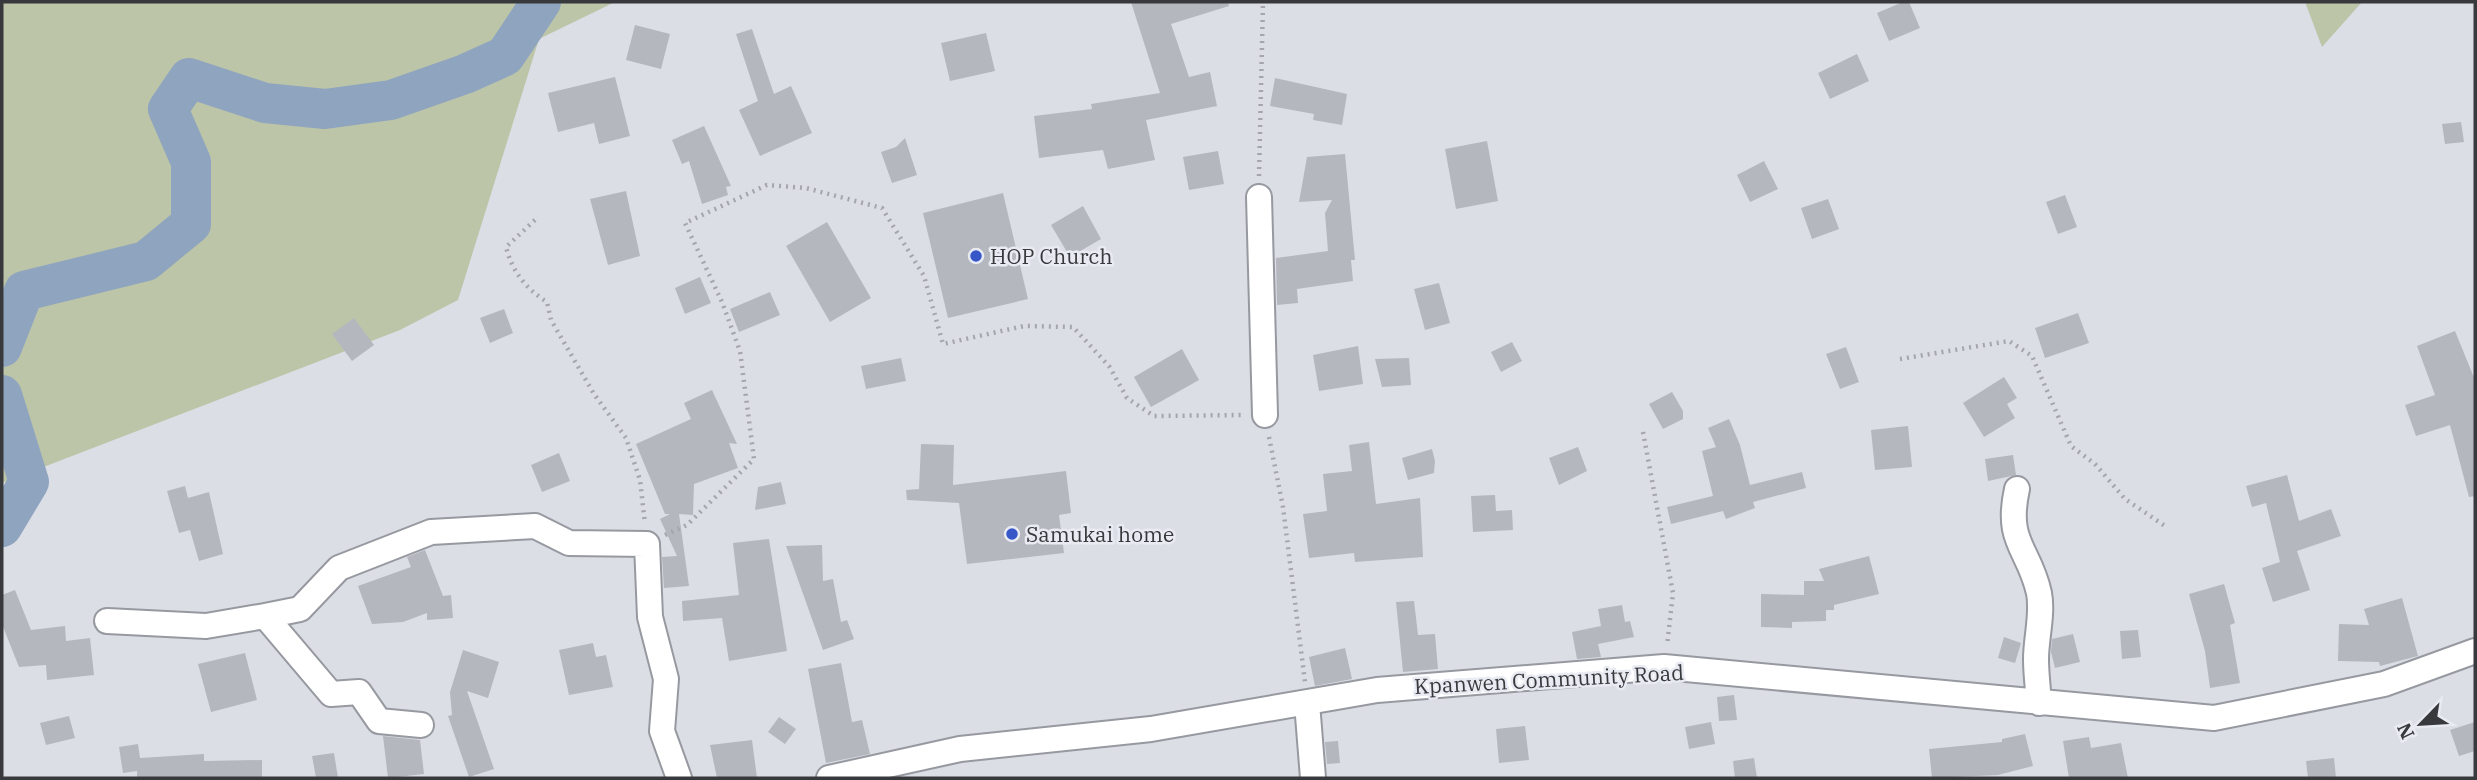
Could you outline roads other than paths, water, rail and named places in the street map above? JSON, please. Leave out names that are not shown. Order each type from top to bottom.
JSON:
[{"type":"street","points":[[1259,197],[1265,415]]},
{"type":"street","points":[[2017,489],[2012,513],[2018,546],[2032,570],[2039,596],[2036,659],[2039,703]]},
{"type":"street","points":[[107,621],[206,626],[300,609],[339,568],[431,532],[535,526],[569,543],[647,544],[650,617],[666,678],[663,731],[679,778]]},
{"type":"street","points":[[265,616],[331,694],[359,692],[379,721],[421,725]]},
{"type":"street","name":"Kpanwen Community Road","points":[[828,778],[960,749],[1151,729],[1377,690],[1664,667],[2214,718],[2384,684],[2475,651]]},
{"type":"street","points":[[1307,703],[1313,778]]},
{"type":"waterway","points":[[2,347],[24,291],[146,261],[191,224],[191,162],[168,109],[189,78],[265,103],[325,109],[391,100],[465,74],[505,56],[541,2]]},
{"type":"waterway","points":[[2,395],[29,482],[2,527]]},
{"type":"place","name":"HOP Church","points":[[976,256]]},
{"type":"place","name":"Samukai home","points":[[1012,534]]}]
